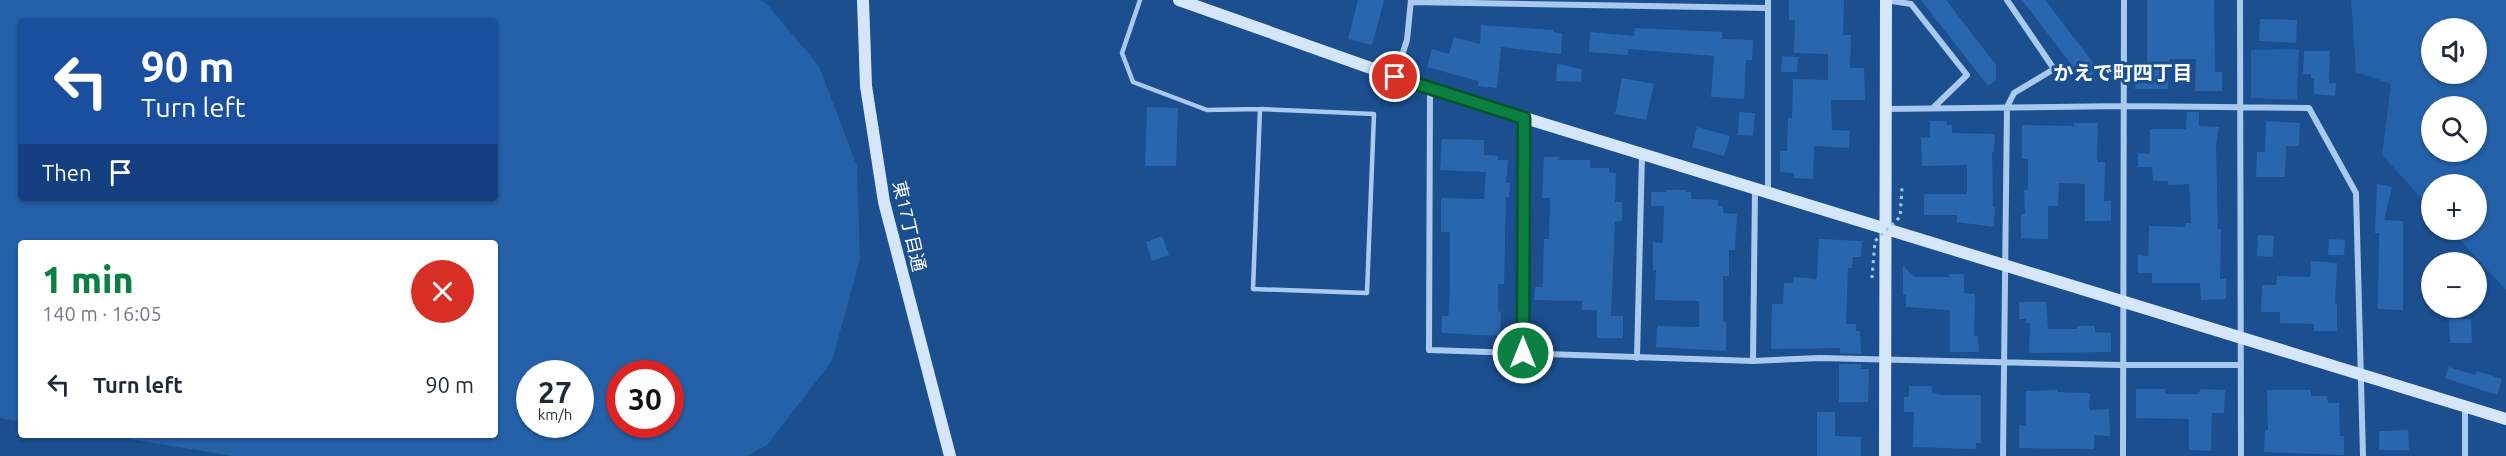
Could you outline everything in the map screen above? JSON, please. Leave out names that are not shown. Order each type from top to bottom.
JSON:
[{"type":"street","name":"東17丁目通","points":[[863,0],[866,86],[884,202],[950,456]]},
{"type":"street","points":[[1179,0],[1430,89],[2506,419]]},
{"type":"street","points":[[1885,456],[1886,0],[1910,2],[1967,75],[1933,108]]},
{"type":"street","points":[[2003,456],[2007,107],[2014,93],[2054,69],[2007,0]]},
{"type":"street","points":[[2123,456],[2124,0]]},
{"type":"street","points":[[2240,0],[2241,456]]},
{"type":"street","points":[[1395,77],[1407,40],[1411,1],[1768,4],[1768,192]]},
{"type":"street","points":[[1430,89],[1429,350],[1753,361],[1819,358],[2122,365],[2241,364]]},
{"type":"street","points":[[1886,109],[2124,106],[2309,108],[2356,193],[2362,375],[2362,456]]},
{"type":"street","points":[[1523,353],[1524,118]]},
{"type":"street","points":[[1637,358],[1642,154]]},
{"type":"street","points":[[1753,361],[1755,189]]},
{"type":"street","points":[[2464,456],[2465,406]]},
{"type":"lane","points":[[1140,0],[1122,53],[1133,82],[1207,110],[1260,109],[1374,114],[1367,293],[1253,289],[1260,109]]},
{"type":"path","points":[[1872,278],[1875,241],[1900,217],[1902,188]]},
{"type":"shaded area","points":[[0,0],[760,0],[766,3],[819,66],[857,166],[860,259],[832,361],[767,445],[747,456],[234,456],[123,438],[498,438],[498,240],[18,240],[18,421],[0,418]]},
{"type":"shaded area","points":[[2351,0],[2506,0],[2506,290],[2487,269],[2487,252],[2471,252],[2460,240],[2487,240],[2487,174],[2421,174],[2421,198],[2382,155],[2391,84],[2356,72]]},
{"type":"shaded area","points":[[2299,49],[2297,100],[2251,98],[2251,50]]},
{"type":"building","points":[[1358,0],[1384,0],[1372,45],[1348,39]]},
{"type":"building","points":[[1789,0],[1844,0],[1843,35],[1851,35],[1850,68],[1864,68],[1865,100],[1831,100],[1832,130],[1850,131],[1849,148],[1814,146],[1813,179],[1794,178],[1794,173],[1780,172],[1780,151],[1787,151],[1788,118],[1792,118],[1793,79],[1828,80],[1828,54],[1794,53],[1795,20],[1789,20]]},
{"type":"building","points":[[1921,0],[1946,0],[1996,65],[1996,80],[1988,86]]},
{"type":"building","points":[[2022,0],[2045,0],[2098,69],[2084,81]]},
{"type":"building","points":[[2147,0],[2214,0],[2215,72],[2222,72],[2222,91],[2195,91],[2196,59],[2169,59],[2168,89],[2135,89],[2136,70],[2147,70]]},
{"type":"building","points":[[2260,19],[2297,20],[2296,43],[2259,41]]},
{"type":"building","points":[[1481,25],[1553,30],[1553,32],[1562,33],[1561,54],[1501,47],[1497,88],[1478,86],[1478,81],[1427,67],[1432,49],[1449,54],[1454,37],[1480,44]]},
{"type":"building","points":[[1635,28],[1722,32],[1722,39],[1753,40],[1752,60],[1746,60],[1744,99],[1711,97],[1714,56],[1628,49],[1628,55],[1589,52],[1590,32],[1634,36]]},
{"type":"building","points":[[2304,51],[2330,51],[2329,83],[2336,83],[2335,96],[2314,94],[2314,79],[2311,79],[2311,74],[2303,74]]},
{"type":"building","points":[[1782,56],[1798,57],[1797,72],[1781,72]]},
{"type":"building","points":[[1557,64],[1582,69],[1581,82],[1556,81]]},
{"type":"building","points":[[1622,78],[1654,84],[1646,120],[1615,114]]},
{"type":"building","points":[[1147,107],[1178,108],[1176,166],[1145,166]]},
{"type":"building","points":[[1739,112],[1755,113],[1753,136],[1738,135]]},
{"type":"building","points":[[2187,112],[2199,112],[2199,126],[2219,127],[2216,148],[2218,229],[2221,229],[2220,279],[2226,279],[2226,299],[2201,300],[2200,283],[2152,283],[2152,273],[2138,273],[2138,255],[2148,256],[2149,226],[2185,227],[2185,223],[2191,223],[2189,184],[2168,185],[2168,181],[2153,181],[2152,167],[2138,167],[2138,153],[2150,154],[2150,129],[2186,129]]},
{"type":"building","points":[[1930,121],[1947,121],[1947,125],[1952,125],[1952,133],[1995,134],[1994,152],[1992,152],[1994,227],[1957,222],[1957,215],[1924,215],[1924,194],[1967,194],[1967,165],[1922,166],[1921,138],[1930,137]]},
{"type":"building","points":[[2266,121],[2300,123],[2299,146],[2286,146],[2285,177],[2256,177],[2257,152],[2265,152]]},
{"type":"building","points":[[2074,123],[2098,123],[2097,162],[2105,162],[2104,201],[2111,201],[2111,221],[2085,221],[2085,184],[2059,183],[2058,206],[2048,206],[2048,239],[2021,238],[2021,214],[2025,214],[2024,190],[2028,190],[2028,159],[2022,159],[2022,125],[2074,126]]},
{"type":"building","points":[[1697,127],[1730,136],[1724,156],[1692,147]]},
{"type":"building","points":[[1442,139],[1484,140],[1484,155],[1498,156],[1498,160],[1508,160],[1506,183],[1510,183],[1509,197],[1506,197],[1504,284],[1498,284],[1498,311],[1501,312],[1500,336],[1442,333],[1442,316],[1448,316],[1449,311],[1450,232],[1441,232],[1441,198],[1484,199],[1486,172],[1440,170]]},
{"type":"building","points":[[1544,157],[1560,157],[1559,160],[1590,160],[1590,168],[1609,168],[1609,172],[1616,173],[1615,202],[1622,202],[1622,221],[1615,222],[1611,316],[1623,316],[1623,338],[1597,338],[1597,310],[1582,310],[1582,301],[1534,300],[1535,287],[1542,287],[1543,282],[1544,239],[1549,239],[1550,198],[1542,198]]},
{"type":"building","points":[[2377,184],[2392,187],[2384,220],[2403,221],[2403,310],[2378,309],[2379,233],[2375,233]]},
{"type":"building","points":[[1666,190],[1686,190],[1686,192],[1691,192],[1691,199],[1718,200],[1718,206],[1723,206],[1723,213],[1737,214],[1735,250],[1729,250],[1729,276],[1723,276],[1723,322],[1726,322],[1726,351],[1656,347],[1657,326],[1699,327],[1699,301],[1655,300],[1656,270],[1653,270],[1653,242],[1663,243],[1664,206],[1651,206],[1651,192],[1666,192]]},
{"type":"building","points":[[2258,235],[2274,236],[2273,257],[2257,256]]},
{"type":"building","points":[[1162,236],[1169,255],[1152,261],[1146,242]]},
{"type":"building","points":[[1819,239],[1862,241],[1861,257],[1853,257],[1852,268],[1848,268],[1846,324],[1856,324],[1856,331],[1860,331],[1861,354],[1840,353],[1840,348],[1771,349],[1772,304],[1783,304],[1784,283],[1793,283],[1793,277],[1817,279]]},
{"type":"building","points":[[2329,239],[2345,240],[2344,255],[2328,255]]},
{"type":"building","points":[[2311,261],[2337,263],[2335,304],[2337,304],[2337,331],[2314,331],[2314,324],[2280,323],[2280,312],[2261,312],[2262,285],[2276,285],[2277,276],[2310,277]]},
{"type":"building","points":[[1903,265],[1914,277],[1949,277],[1949,274],[1964,274],[1964,293],[1975,294],[1974,336],[1978,336],[1979,352],[1950,352],[1950,311],[1906,307],[1906,295],[1903,295]]},
{"type":"building","points":[[2019,302],[2046,302],[2048,329],[2077,329],[2077,326],[2095,326],[2095,332],[2111,333],[2111,352],[2029,353],[2030,323],[2026,323],[2026,319],[2019,319]]},
{"type":"building","points":[[2449,319],[2471,319],[2472,343],[2450,343]]},
{"type":"building","points":[[1839,364],[1861,364],[1861,369],[1869,369],[1868,402],[1839,402]]},
{"type":"building","points":[[2449,367],[2475,375],[2477,371],[2502,379],[2497,395],[2445,378]]},
{"type":"building","points":[[1909,386],[1932,386],[1932,393],[1940,395],[1981,395],[1981,443],[1976,443],[1976,449],[1913,447],[1914,412],[1904,412],[1904,397],[1909,397]]},
{"type":"building","points":[[2136,389],[2165,389],[2165,394],[2199,394],[2200,389],[2225,390],[2224,413],[2212,413],[2211,451],[2189,450],[2189,419],[2136,418]]},
{"type":"building","points":[[2057,390],[2057,392],[2090,393],[2089,410],[2109,409],[2110,436],[2094,435],[2094,449],[2019,448],[2019,425],[2026,426],[2026,391]]},
{"type":"building","points":[[2267,390],[2311,390],[2311,396],[2327,396],[2328,403],[2339,403],[2340,436],[2344,436],[2344,455],[2264,452],[2265,430],[2268,430]]},
{"type":"building","points":[[1817,412],[1835,412],[1835,436],[1861,437],[1861,456],[1817,456]]},
{"type":"building","points":[[2408,430],[2409,450],[2379,450],[2379,431]]},
{"type":"district","name":"かえで町四丁目","points":[[2123,72]]},
{"type":"route","points":[[1395,77],[1524,118],[1523,353]]}]
